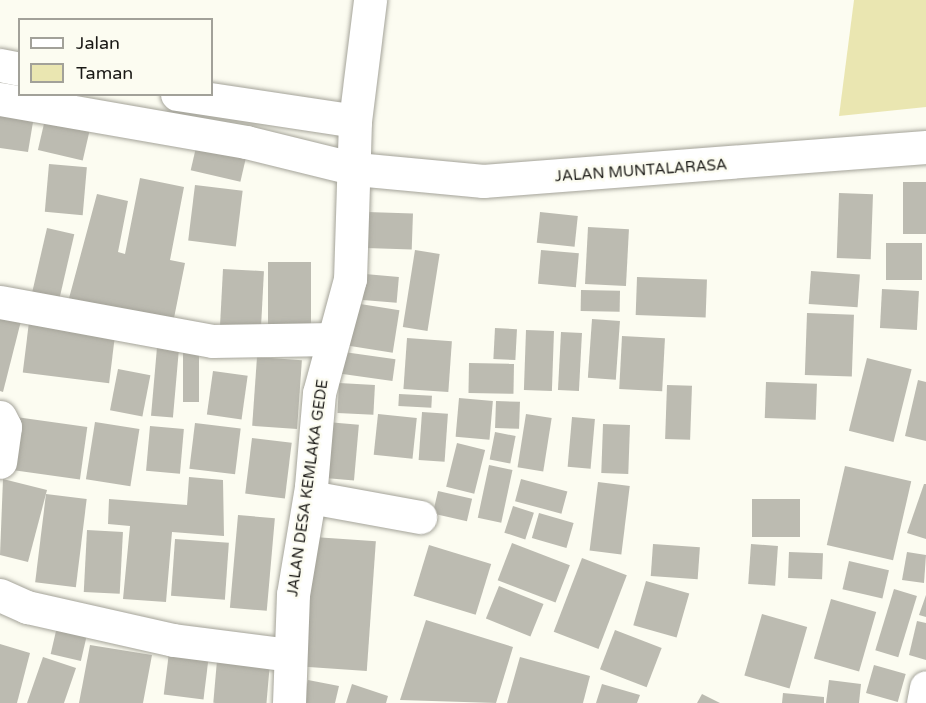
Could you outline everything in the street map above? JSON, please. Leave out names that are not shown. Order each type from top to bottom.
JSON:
[{"type":"street","name":"JALAN DESA KEMLAKA GEDE","points":[[289,703],[293,594],[310,497],[319,393],[350,279],[355,146],[370,0]]},
{"type":"street","points":[[0,65],[18,69]]},
{"type":"street","points":[[184,96],[355,146]]},
{"type":"street","points":[[0,99],[246,142],[355,146]]},
{"type":"street","name":"JALAN MUNTALARASA","points":[[355,146],[483,181],[926,147]]},
{"type":"street","points":[[0,302],[212,341],[333,339]]},
{"type":"street","points":[[0,417],[4,428],[0,462]]},
{"type":"street","points":[[310,497],[420,517]]},
{"type":"street","points":[[0,595],[27,607],[173,640],[290,655]]},
{"type":"street","points":[[923,703],[926,687]]},
{"type":"green space","points":[[854,0],[926,0],[926,107],[839,116]]},
{"type":"building","points":[[0,112],[34,116],[28,152],[0,148]]},
{"type":"building","points":[[46,115],[91,125],[83,160],[38,150]]},
{"type":"building","points":[[197,143],[247,154],[240,182],[191,170]]},
{"type":"building","points":[[49,164],[87,167],[83,215],[45,212]]},
{"type":"building","points":[[140,178],[184,187],[170,260],[185,263],[173,323],[68,302],[97,194],[128,201],[118,252],[125,254]]},
{"type":"building","points":[[903,182],[926,182],[926,234],[903,234]]},
{"type":"building","points":[[195,185],[243,191],[236,246],[188,241]]},
{"type":"building","points":[[839,193],[873,194],[871,259],[837,258]]},
{"type":"building","points":[[367,212],[413,214],[412,250],[366,248]]},
{"type":"building","points":[[540,212],[578,216],[575,247],[537,243]]},
{"type":"building","points":[[588,227],[629,229],[626,286],[585,284]]},
{"type":"building","points":[[47,228],[74,234],[58,304],[31,298]]},
{"type":"building","points":[[886,243],[922,243],[922,280],[886,280]]},
{"type":"building","points":[[415,250],[440,254],[427,331],[403,327]]},
{"type":"building","points":[[541,250],[579,253],[576,287],[538,284]]},
{"type":"building","points":[[268,262],[311,262],[311,325],[268,325]]},
{"type":"building","points":[[223,269],[264,271],[260,337],[220,335]]},
{"type":"building","points":[[811,271],[860,274],[858,307],[809,304]]},
{"type":"building","points":[[365,274],[399,277],[397,303],[363,300]]},
{"type":"building","points":[[637,277],[707,279],[706,317],[636,315]]},
{"type":"building","points":[[882,289],[919,291],[917,330],[880,328]]},
{"type":"building","points":[[581,290],[620,291],[620,312],[581,311]]},
{"type":"building","points":[[354,303],[399,310],[393,353],[347,345]]},
{"type":"building","points":[[0,311],[22,317],[3,392],[0,391]]},
{"type":"building","points":[[807,313],[854,315],[852,377],[805,375]]},
{"type":"building","points":[[592,319],[620,321],[616,380],[588,378]]},
{"type":"building","points":[[29,322],[115,333],[109,383],[23,373]]},
{"type":"building","points":[[495,328],[517,329],[515,360],[493,359]]},
{"type":"building","points":[[526,330],[554,331],[552,391],[524,390]]},
{"type":"building","points":[[561,332],[582,333],[579,391],[558,390]]},
{"type":"building","points":[[158,336],[180,338],[173,418],[151,416]]},
{"type":"building","points":[[622,336],[665,338],[662,391],[619,389]]},
{"type":"building","points":[[407,338],[452,341],[448,392],[403,389]]},
{"type":"building","points":[[183,346],[199,346],[199,402],[183,402]]},
{"type":"building","points":[[344,352],[395,359],[392,381],[341,374]]},
{"type":"building","points":[[257,357],[302,360],[297,429],[252,426]]},
{"type":"building","points":[[867,358],[912,369],[893,442],[849,431]]},
{"type":"building","points":[[469,363],[514,364],[513,394],[468,393]]},
{"type":"building","points":[[118,369],[150,375],[142,417],[110,410]]},
{"type":"building","points":[[213,371],[248,376],[242,419],[207,415]]},
{"type":"building","points":[[918,380],[926,382],[926,441],[905,436]]},
{"type":"building","points":[[766,382],[817,384],[816,420],[765,418]]},
{"type":"building","points":[[339,383],[375,385],[373,415],[337,413]]},
{"type":"building","points":[[667,385],[692,386],[690,440],[665,439]]},
{"type":"building","points":[[399,394],[432,396],[431,408],[398,406]]},
{"type":"building","points":[[459,398],[493,401],[489,440],[456,437]]},
{"type":"building","points":[[496,401],[520,402],[519,429],[495,428]]},
{"type":"building","points":[[422,412],[448,414],[445,462],[419,460]]},
{"type":"building","points":[[378,414],[417,418],[413,459],[374,455]]},
{"type":"building","points":[[526,414],[552,418],[543,471],[518,467]]},
{"type":"building","points":[[16,417],[87,427],[80,480],[9,469]]},
{"type":"building","points":[[572,417],[595,419],[591,469],[568,467]]},
{"type":"building","points":[[95,422],[139,429],[130,486],[86,479]]},
{"type":"building","points":[[327,422],[359,425],[354,481],[322,478]]},
{"type":"building","points":[[195,423],[241,429],[235,474],[189,469]]},
{"type":"building","points":[[603,424],[630,425],[628,474],[601,473]]},
{"type":"building","points":[[150,426],[184,429],[180,474],[146,471]]},
{"type":"building","points":[[495,432],[516,436],[510,463],[490,459]]},
{"type":"building","points":[[252,438],[292,443],[285,498],[245,494]]},
{"type":"building","points":[[457,443],[485,450],[474,494],[446,487]]},
{"type":"building","points":[[489,465],[512,470],[501,523],[478,518]]},
{"type":"building","points":[[845,466],[911,481],[893,560],[827,545]]},
{"type":"building","points":[[189,477],[223,480],[224,536],[172,532],[166,602],[123,599],[130,526],[108,524],[109,499],[187,505]]},
{"type":"building","points":[[3,479],[47,490],[28,562],[0,555]]},
{"type":"building","points":[[521,479],[567,491],[561,514],[515,501]]},
{"type":"building","points":[[598,482],[630,486],[621,554],[590,550]]},
{"type":"building","points":[[924,484],[926,484],[926,539],[907,533]]},
{"type":"building","points":[[438,491],[472,499],[467,521],[433,513]]},
{"type":"building","points":[[46,494],[87,499],[76,587],[35,582]]},
{"type":"building","points":[[752,499],[800,499],[800,537],[752,537]]},
{"type":"building","points":[[513,506],[534,513],[525,539],[504,533]]},
{"type":"building","points":[[539,513],[574,523],[566,548],[532,538]]},
{"type":"building","points":[[238,515],[275,518],[267,611],[230,608]]},
{"type":"building","points":[[87,530],[123,532],[120,594],[84,592]]},
{"type":"building","points":[[314,537],[376,541],[367,671],[305,667]]},
{"type":"building","points":[[175,539],[229,543],[225,600],[171,596]]},
{"type":"building","points":[[512,543],[570,565],[556,603],[498,580]]},
{"type":"building","points":[[653,544],[700,547],[698,579],[651,576]]},
{"type":"building","points":[[751,544],[778,546],[775,586],[748,584]]},
{"type":"building","points":[[429,545],[491,564],[476,615],[414,596]]},
{"type":"building","points":[[789,552],[823,553],[822,579],[788,578]]},
{"type":"building","points":[[907,552],[926,555],[924,583],[902,580]]},
{"type":"building","points":[[582,558],[627,575],[599,649],[554,632]]},
{"type":"building","points":[[849,561],[889,570],[882,598],[842,589]]},
{"type":"building","points":[[646,581],[689,593],[677,638],[633,625]]},
{"type":"building","points":[[499,586],[544,604],[530,636],[486,618]]},
{"type":"building","points":[[894,589],[917,596],[898,657],[875,650]]},
{"type":"building","points":[[926,595],[926,617],[919,615]]},
{"type":"building","points":[[831,599],[876,612],[859,672],[814,659]]},
{"type":"building","points":[[762,614],[807,627],[790,688],[744,676]]},
{"type":"building","points":[[59,618],[89,625],[81,661],[51,654]]},
{"type":"building","points":[[426,620],[513,647],[496,703],[400,700]]},
{"type":"building","points":[[917,621],[926,623],[926,660],[909,655]]},
{"type":"building","points":[[615,630],[662,648],[647,687],[600,669]]},
{"type":"building","points":[[0,644],[30,653],[17,703],[0,703]]},
{"type":"building","points":[[170,644],[210,649],[203,699],[164,695]]},
{"type":"building","points":[[90,645],[152,655],[143,703],[79,703]]},
{"type":"building","points":[[218,649],[271,654],[266,703],[213,703]]},
{"type":"building","points":[[43,657],[76,668],[64,703],[27,703]]},
{"type":"building","points":[[520,657],[590,676],[583,703],[507,703]]},
{"type":"building","points":[[874,665],[906,674],[898,702],[866,693]]},
{"type":"building","points":[[308,680],[339,686],[335,703],[303,703]]},
{"type":"building","points":[[829,680],[861,684],[859,703],[826,703]]},
{"type":"building","points":[[352,684],[388,696],[386,703],[346,703]]},
{"type":"building","points":[[602,684],[640,695],[637,703],[596,703]]},
{"type":"building","points":[[783,693],[824,697],[824,703],[782,703]]},
{"type":"building","points":[[702,694],[720,703],[697,703]]}]
